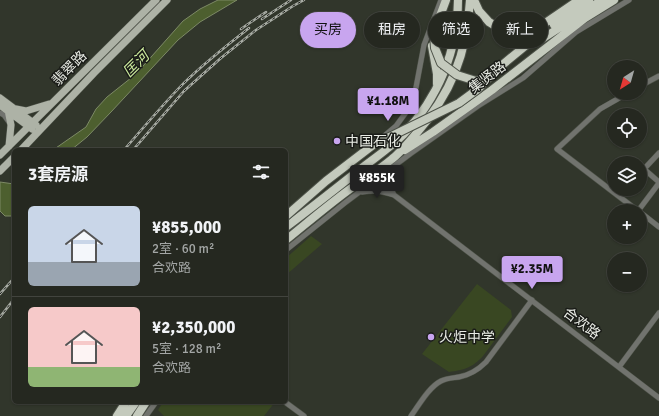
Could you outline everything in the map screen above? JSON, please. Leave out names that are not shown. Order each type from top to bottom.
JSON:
[{"type":"highway","points":[[446,0],[434,34],[435,48],[441,63],[457,75],[476,81],[498,74],[528,48]]},
{"type":"highway","points":[[288,225],[380,155],[402,135],[422,113],[447,66],[453,42],[458,0]]},
{"type":"highway","points":[[288,238],[311,219],[393,158],[437,108],[451,83],[464,44],[470,0]]},
{"type":"highway","points":[[474,0],[479,11],[489,22],[502,30],[518,34],[526,34],[535,30],[579,0]]},
{"type":"highway","points":[[548,32],[589,0]]},
{"type":"highway","points":[[548,33],[602,0]]},
{"type":"highway","name":"集贤路","points":[[393,158],[433,132],[492,90],[585,18],[614,0]]},
{"type":"highway","points":[[432,48],[437,74],[435,91]]},
{"type":"highway","points":[[288,214],[326,181],[373,145],[459,103],[478,89],[496,70],[524,48]]},
{"type":"highway","points":[[435,136],[464,110]]},
{"type":"highway","points":[[116,416],[125,404]]},
{"type":"highway","points":[[126,416],[135,404]]},
{"type":"highway","points":[[137,416],[145,404]]},
{"type":"main road","name":"翡翠路","points":[[0,155],[156,0]]},
{"type":"main road","name":"翡翠路","points":[[23,148],[94,73],[167,0]]},
{"type":"main road","points":[[0,98],[11,110],[9,146]]},
{"type":"main road","points":[[11,110],[26,111],[53,102]]},
{"type":"main road","points":[[0,105],[11,110],[39,131]]},
{"type":"main road","points":[[2,169],[12,159]]},
{"type":"street","points":[[437,12],[441,0]]},
{"type":"street","points":[[288,248],[346,202],[435,136],[522,78],[576,32],[629,0]]},
{"type":"street","points":[[288,211],[337,176],[400,121],[414,98],[424,45],[428,35]]},
{"type":"street","points":[[647,82],[659,76]]},
{"type":"street","points":[[616,100],[600,109],[557,149],[630,204]]},
{"type":"street","points":[[0,113],[4,115],[11,125]]},
{"type":"street","points":[[644,204],[659,183],[644,169],[659,153]]},
{"type":"street","points":[[389,170],[387,179],[394,195]]},
{"type":"street","points":[[360,192],[378,190],[394,195]]},
{"type":"street","name":"合欢路","points":[[394,195],[659,398]]},
{"type":"street","points":[[647,217],[659,227]]},
{"type":"street","points":[[411,416],[436,384],[449,378],[471,374],[481,368],[532,300]]},
{"type":"street","points":[[619,367],[659,313]]},
{"type":"street","points":[[146,416],[155,404]]},
{"type":"street","points":[[288,404],[304,416]]},
{"type":"shaded area","points":[[218,0],[237,0],[200,22],[178,40],[87,137],[73,148],[56,148],[86,127],[96,109],[107,97],[136,74],[183,21],[200,9]]},
{"type":"shaded area","points":[[0,182],[12,184],[12,216],[5,216],[0,211]]},
{"type":"shaded area","points":[[311,236],[322,244],[288,273],[288,256]]},
{"type":"shaded area","points":[[477,284],[511,310],[512,317],[479,360],[468,368],[449,372],[422,354]]},
{"type":"shaded area","points":[[162,404],[273,404],[264,416],[164,416],[158,410]]},
{"type":"railway","points":[[262,19],[291,0]]},
{"type":"railway","points":[[135,148],[184,91],[221,58],[256,30],[304,0]]},
{"type":"railway","points":[[241,29],[266,12]]},
{"type":"railway","points":[[126,148],[195,72],[249,28]]},
{"type":"railway","points":[[0,294],[12,280]]},
{"type":"railway","points":[[0,317],[12,302]]},
{"type":"place","name":"中国石化","points":[[337,141]]},
{"type":"place","name":"火炬中学","points":[[431,337]]},
{"type":"water label","name":"匡河","points":[[136,64]]}]
